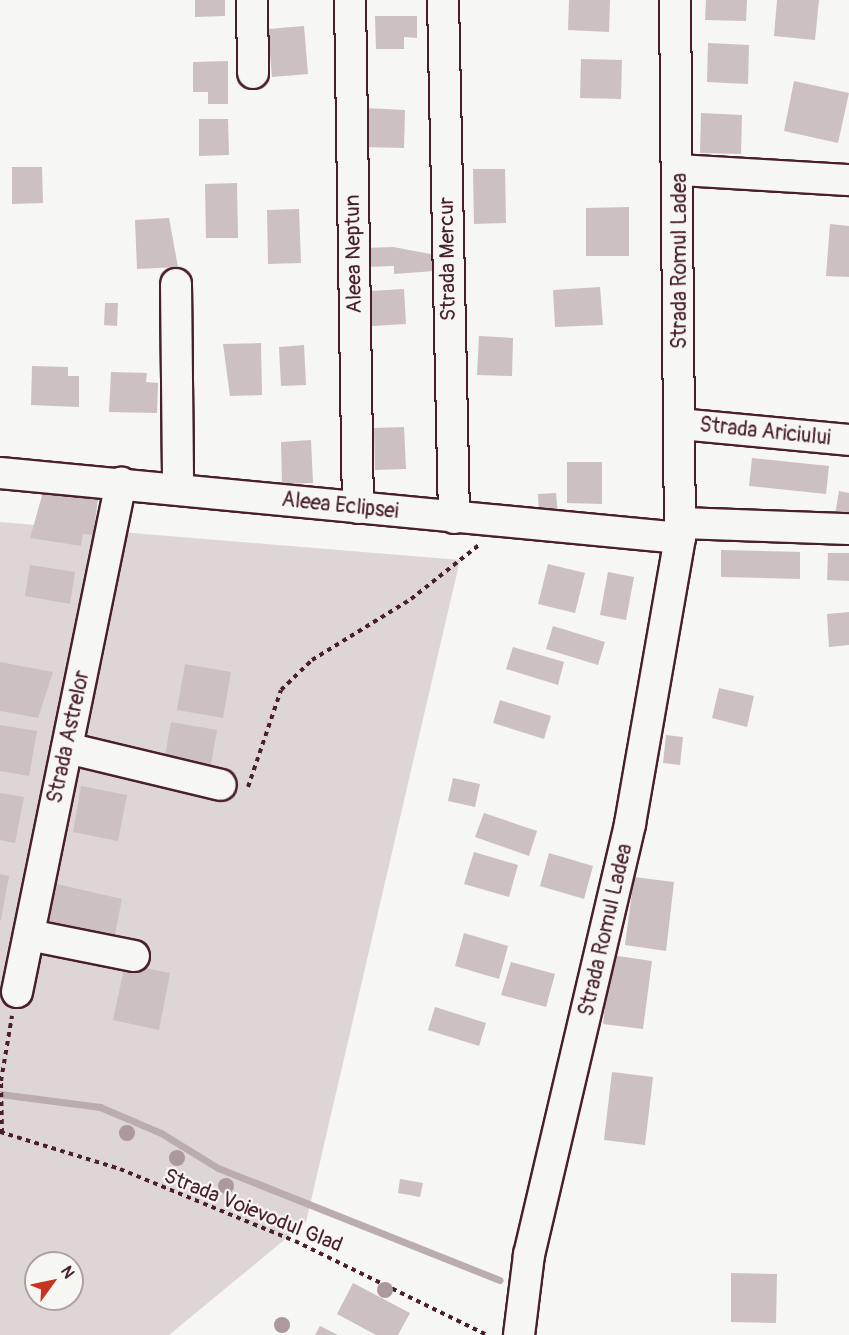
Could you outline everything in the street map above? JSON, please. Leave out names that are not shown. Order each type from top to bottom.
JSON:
[{"type":"street","points":[[252,0],[253,73]]},
{"type":"street","name":"Aleea Neptun","points":[[350,0],[358,508]]},
{"type":"street","name":"Strada Mercur","points":[[443,0],[454,518]]},
{"type":"street","name":"Strada Romul Ladea","points":[[519,1335],[529,1255],[630,824],[681,530],[680,170],[675,0]]},
{"type":"street","points":[[680,170],[849,180]]},
{"type":"street","points":[[176,284],[178,488]]},
{"type":"street","name":"Strada Ariciului","points":[[680,424],[849,441]]},
{"type":"street","name":"Aleea Eclipsei","points":[[0,473],[121,482],[495,522],[681,530]]},
{"type":"street","name":"Strada Astrelor","points":[[17,992],[121,482]]},
{"type":"street","points":[[681,530],[849,529]]},
{"type":"street","points":[[67,748],[234,790]]},
{"type":"street","points":[[29,934],[134,956]]},
{"type":"path","points":[[234,790],[281,690],[312,660],[446,573],[474,551],[495,522]]},
{"type":"path","points":[[1,1132],[1,1081],[17,992]]},
{"type":"path","name":"Strada Voievodul Glad","points":[[1,1132],[120,1169],[295,1241],[487,1335]]},
{"type":"shaded area","points":[[0,522],[460,560],[306,1222],[169,1335],[0,1335]]},
{"type":"building","points":[[195,0],[225,0],[225,16],[195,17]]},
{"type":"building","points":[[569,0],[610,0],[609,32],[568,30]]},
{"type":"building","points":[[706,0],[747,0],[746,21],[705,20]]},
{"type":"building","points":[[777,0],[819,0],[815,40],[774,36]]},
{"type":"building","points":[[375,16],[417,16],[417,38],[404,37],[404,49],[376,49]]},
{"type":"building","points":[[304,26],[308,74],[272,77],[268,29]]},
{"type":"building","points":[[708,43],[749,45],[748,84],[707,82]]},
{"type":"building","points":[[581,59],[622,60],[621,99],[580,98]]},
{"type":"building","points":[[228,61],[228,104],[208,104],[208,92],[193,92],[193,62]]},
{"type":"building","points":[[794,81],[849,93],[838,143],[784,131]]},
{"type":"building","points":[[364,108],[405,110],[404,148],[363,147]]},
{"type":"building","points":[[701,113],[742,115],[741,154],[700,153]]},
{"type":"building","points":[[199,119],[228,119],[229,155],[199,156]]},
{"type":"building","points":[[12,167],[42,167],[43,203],[12,204]]},
{"type":"building","points":[[473,169],[505,169],[506,223],[474,224]]},
{"type":"building","points":[[237,183],[238,238],[206,238],[205,184]]},
{"type":"building","points":[[629,207],[629,256],[586,256],[586,208]]},
{"type":"building","points":[[299,209],[301,263],[268,264],[267,210]]},
{"type":"building","points":[[169,218],[178,267],[137,269],[135,220]]},
{"type":"building","points":[[830,224],[849,226],[849,277],[826,276]]},
{"type":"building","points":[[393,247],[436,255],[435,271],[394,274],[394,266],[365,267],[365,248]]},
{"type":"building","points":[[600,287],[603,325],[555,327],[553,290]]},
{"type":"building","points":[[404,289],[406,324],[372,326],[370,291]]},
{"type":"building","points":[[105,303],[118,303],[117,326],[104,325]]},
{"type":"building","points":[[479,336],[513,338],[512,376],[477,375]]},
{"type":"building","points":[[261,343],[262,395],[230,396],[223,344]]},
{"type":"building","points":[[304,345],[306,385],[281,386],[279,347]]},
{"type":"building","points":[[32,366],[68,367],[68,376],[79,376],[79,407],[31,405]]},
{"type":"building","points":[[111,372],[147,373],[146,382],[158,383],[157,413],[109,412]]},
{"type":"building","points":[[404,427],[406,469],[375,470],[374,428]]},
{"type":"building","points":[[311,440],[313,483],[282,484],[281,442]]},
{"type":"building","points":[[752,458],[829,466],[826,494],[749,486]]},
{"type":"building","points":[[567,462],[602,462],[602,504],[567,503]]},
{"type":"building","points":[[839,491],[849,493],[849,523],[834,521]]},
{"type":"building","points":[[43,492],[98,500],[93,535],[83,534],[81,546],[30,538]]},
{"type":"building","points":[[556,493],[558,516],[539,517],[538,494]]},
{"type":"building","points":[[721,550],[800,552],[800,579],[721,577]]},
{"type":"building","points":[[828,553],[849,553],[849,581],[827,580]]},
{"type":"building","points":[[548,564],[585,573],[575,613],[538,604]]},
{"type":"building","points":[[30,565],[75,572],[70,604],[25,596]]},
{"type":"building","points":[[608,572],[634,577],[626,620],[600,615]]},
{"type":"building","points":[[849,612],[849,645],[829,647],[827,614]]},
{"type":"building","points":[[553,626],[605,642],[598,665],[546,649]]},
{"type":"building","points":[[513,647],[564,662],[558,685],[506,669]]},
{"type":"building","points":[[0,662],[53,672],[38,718],[0,711]]},
{"type":"building","points":[[185,664],[231,672],[223,718],[177,710]]},
{"type":"building","points":[[719,688],[754,696],[747,727],[712,718]]},
{"type":"building","points":[[500,700],[551,716],[544,739],[493,723]]},
{"type":"building","points":[[171,722],[217,730],[209,776],[163,767]]},
{"type":"building","points":[[0,725],[37,731],[29,776],[0,771]]},
{"type":"building","points":[[666,735],[683,737],[680,765],[663,763]]},
{"type":"building","points":[[453,778],[480,784],[475,807],[448,801]]},
{"type":"building","points":[[81,786],[127,795],[118,841],[73,832]]},
{"type":"building","points":[[0,793],[24,797],[15,843],[0,840]]},
{"type":"building","points":[[484,813],[537,831],[529,856],[475,837]]},
{"type":"building","points":[[474,852],[518,865],[509,897],[464,884]]},
{"type":"building","points":[[549,853],[593,866],[584,899],[540,886]]},
{"type":"building","points":[[0,874],[9,876],[1,920],[0,920]]},
{"type":"building","points":[[634,877],[674,882],[666,951],[625,945]]},
{"type":"building","points":[[52,883],[122,899],[113,944],[41,929]]},
{"type":"building","points":[[464,933],[508,946],[499,979],[455,966]]},
{"type":"building","points":[[611,955],[652,961],[643,1029],[603,1024]]},
{"type":"building","points":[[511,962],[555,974],[546,1007],[501,995]]},
{"type":"building","points":[[125,964],[170,973],[159,1030],[113,1020]]},
{"type":"building","points":[[435,1007],[486,1023],[479,1046],[428,1030]]},
{"type":"building","points":[[612,1072],[653,1077],[645,1145],[604,1140]]},
{"type":"building","points":[[400,1179],[423,1183],[420,1197],[398,1193]]},
{"type":"building","points":[[731,1273],[777,1274],[776,1323],[731,1322]]},
{"type":"building","points":[[353,1283],[410,1313],[398,1335],[376,1335],[337,1314]]},
{"type":"building","points":[[320,1326],[338,1335],[315,1335]]},
{"type":"waterway","points":[[0,1094],[100,1107],[161,1133],[218,1168],[500,1280]]}]
